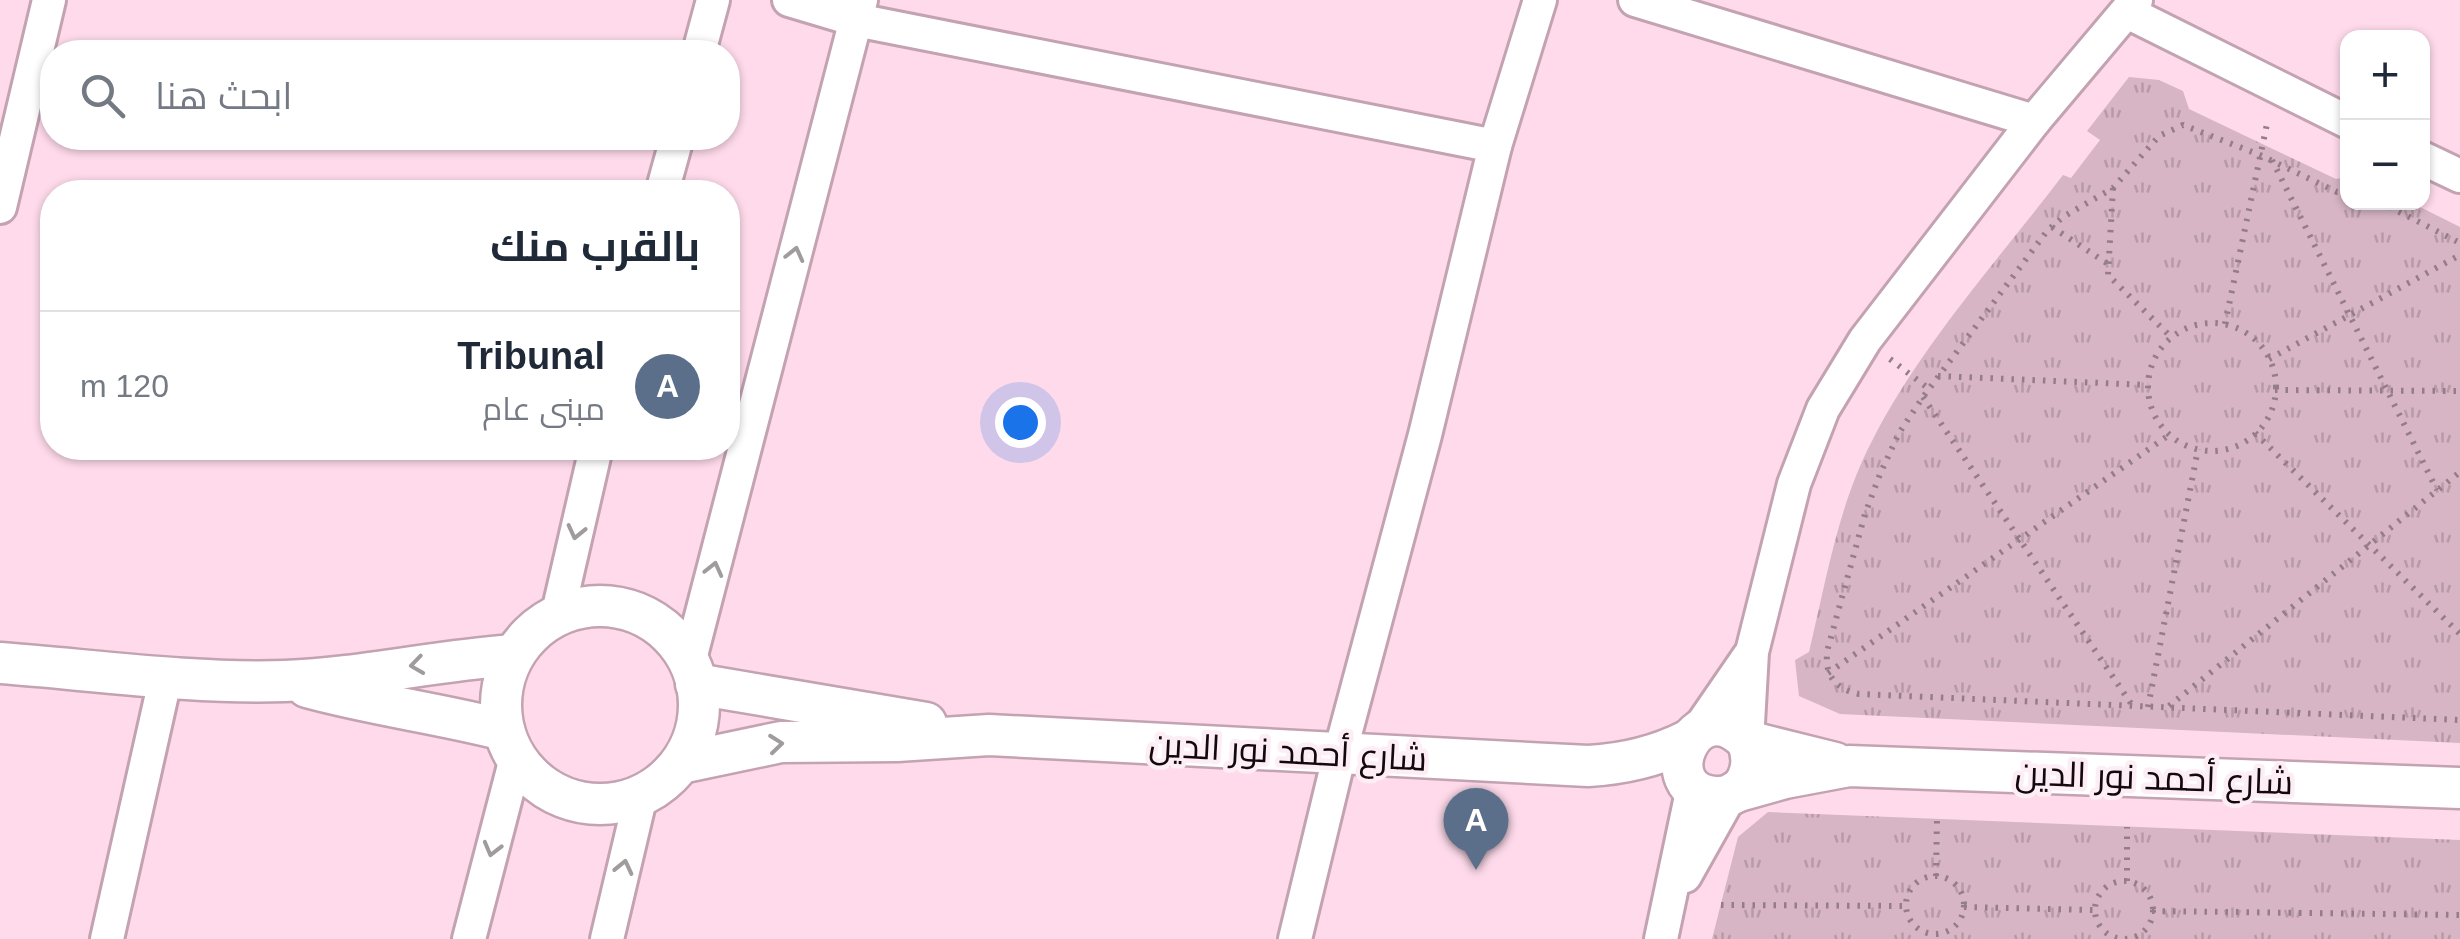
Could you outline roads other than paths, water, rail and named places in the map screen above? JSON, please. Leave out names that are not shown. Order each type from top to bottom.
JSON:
[{"type":"street","points":[[0,207],[49,0]]},
{"type":"street","points":[[702,40],[713,0]]},
{"type":"street","points":[[790,0],[858,10],[1495,146]]},
{"type":"street","points":[[1295,939],[1425,436],[1495,146],[1540,0]]},
{"type":"street","points":[[1635,0],[2034,120]]},
{"type":"street","points":[[1752,652],[1692,736],[1682,760],[1686,779],[1719,791],[1744,785],[1753,764],[1746,741],[1752,652],[1794,484],[1823,409],[1865,340],[2034,120],[2132,6],[2275,88],[2344,120]]},
{"type":"street","points":[[284,681],[357,701],[452,717],[510,744],[544,788],[581,803],[622,802],[641,795],[663,782],[680,763],[697,725],[693,674],[858,10]]},
{"type":"street","points":[[665,180],[674,150]]},
{"type":"street","points":[[2430,162],[2460,176]]},
{"type":"street","points":[[557,617],[593,460]]},
{"type":"street","points":[[469,939],[510,744],[502,691],[514,656],[540,627],[557,617],[594,606],[633,612],[666,632],[693,674],[989,735]]},
{"type":"street","points":[[0,663],[284,681],[464,658],[514,656]]},
{"type":"street","points":[[107,939],[166,676]]},
{"type":"street","points":[[1692,736],[1717,726],[1738,733],[1746,741]]},
{"type":"street","points":[[680,763],[781,742],[989,735]]},
{"type":"street","name":"شارع أحمد نور الدين","points":[[989,735],[1588,766],[1652,756],[1692,736]]},
{"type":"street","name":"شارع أحمد نور الدين","points":[[1746,741],[1849,766],[2460,788]]},
{"type":"street","name":"شارع أحمد نور الدين","points":[[1588,766],[1719,791],[1849,766]]},
{"type":"street","points":[[1662,939],[1669,907],[1719,791]]},
{"type":"street","points":[[606,939],[641,795]]},
{"type":"place","name":"Tribunal","points":[[1476,870]]}]
